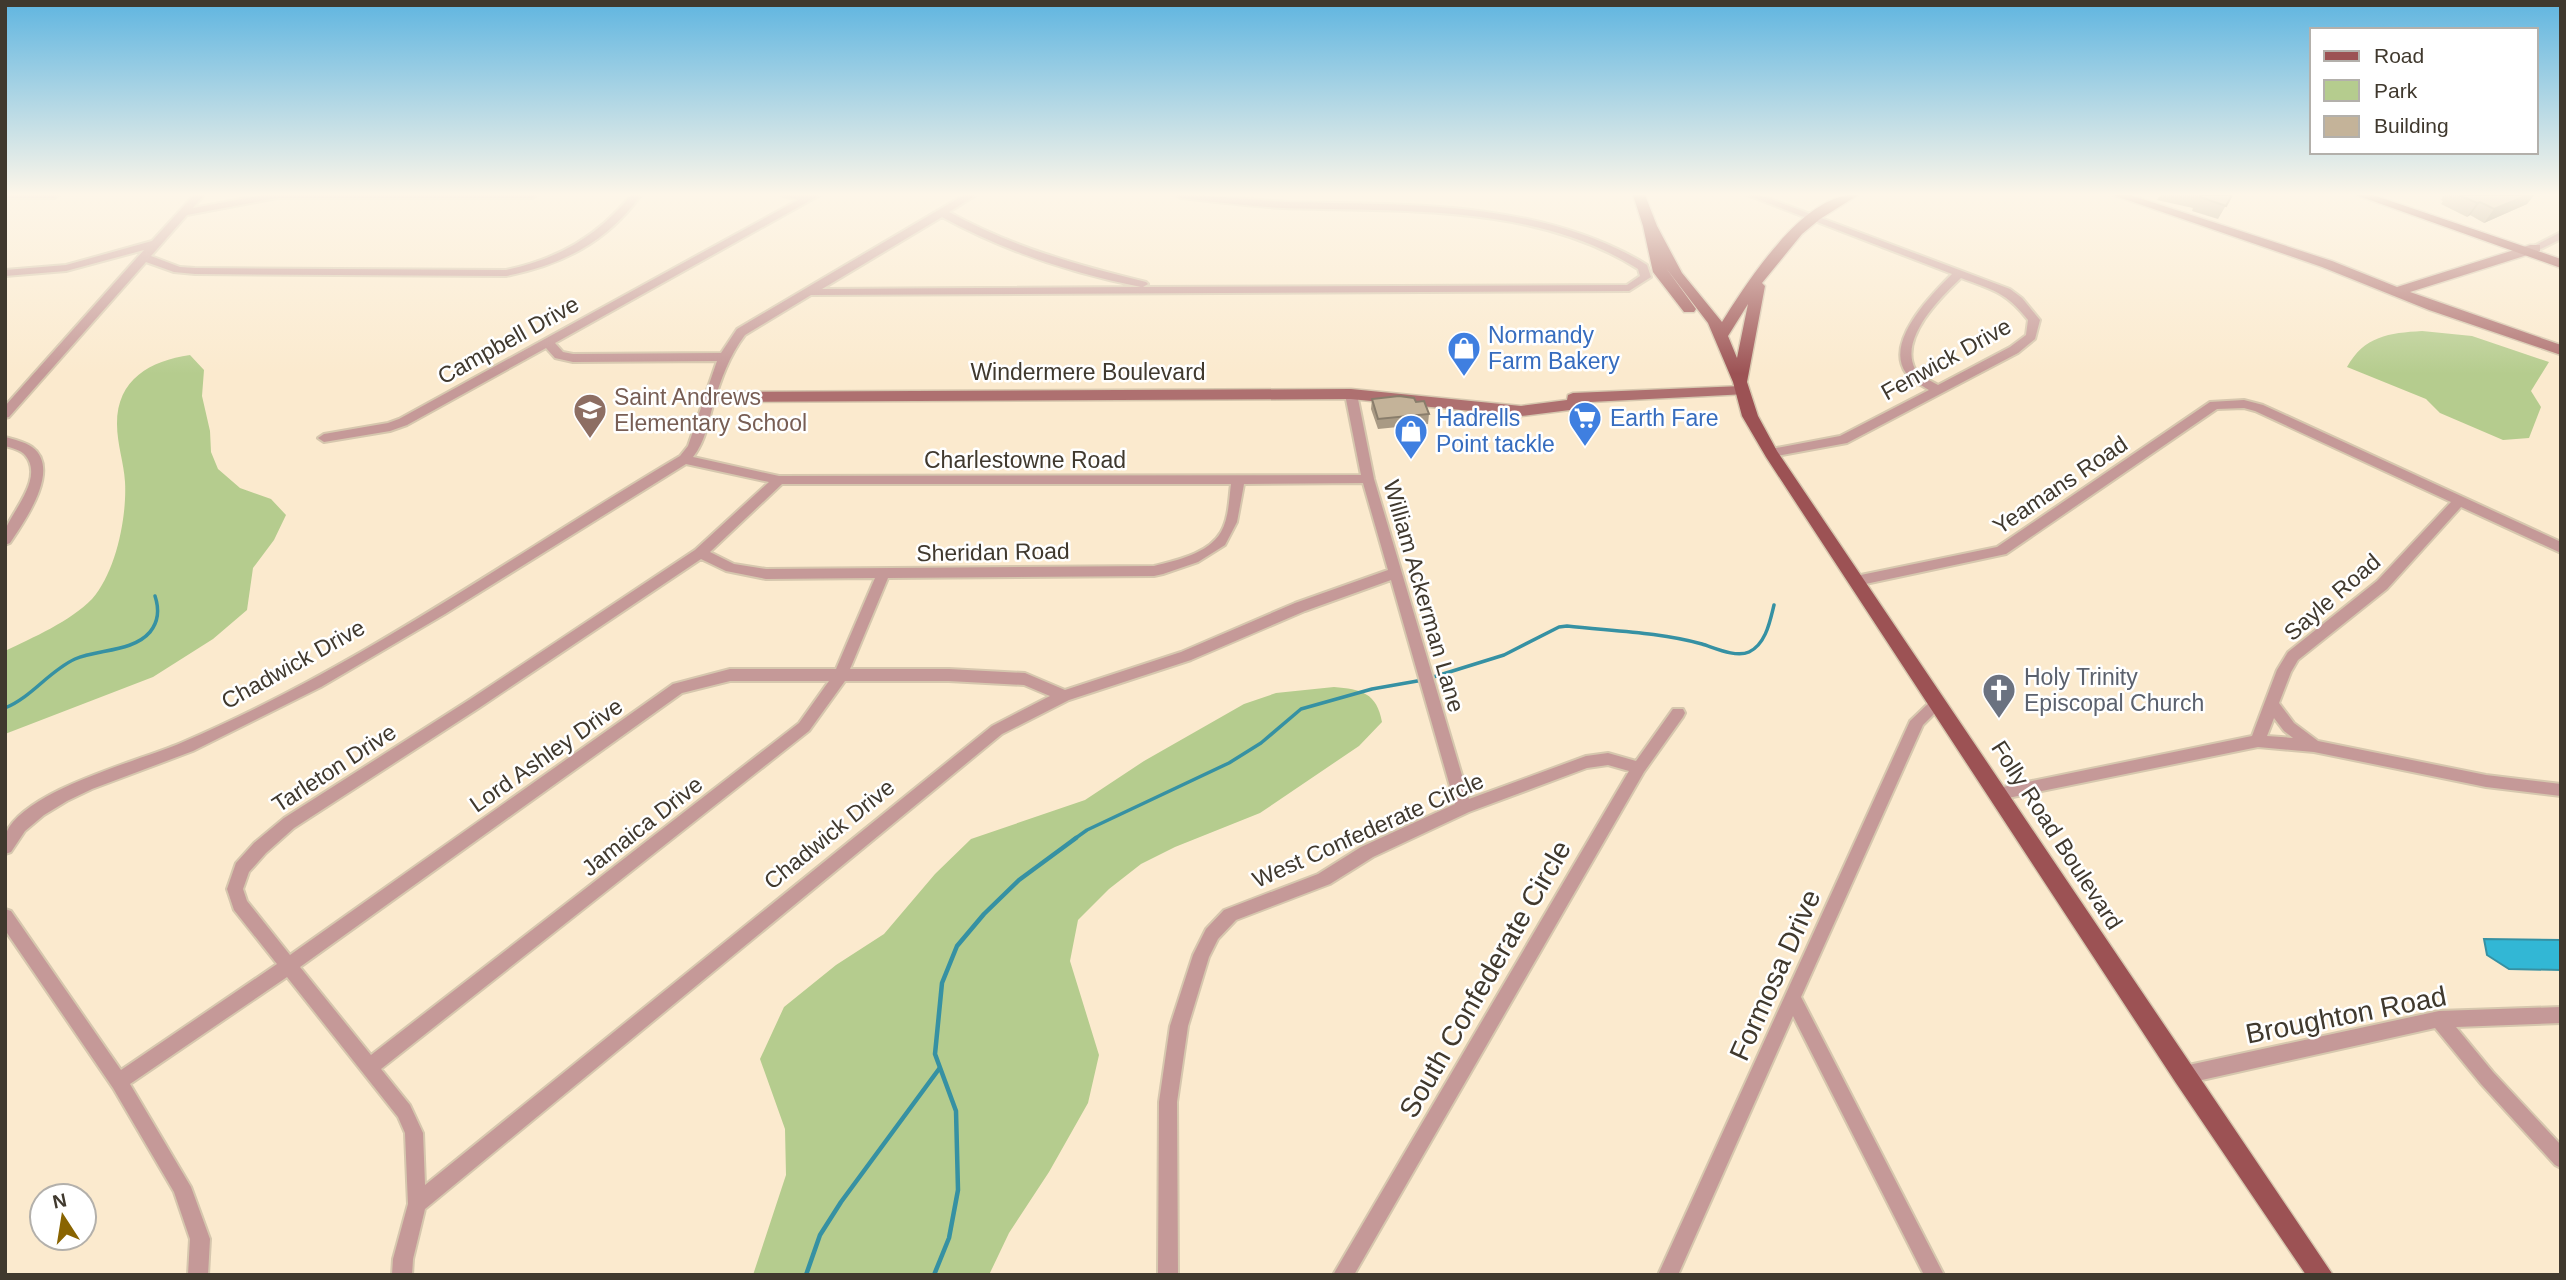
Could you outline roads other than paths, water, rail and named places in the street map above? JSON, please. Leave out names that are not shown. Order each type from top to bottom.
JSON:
[{"type":"main road","points":[[1656,255],[1660,272],[1673,291],[1703,324],[1721,336],[1739,306],[1777,255]]},
{"type":"main road","name":"Folly Road Boulevard","points":[[1666,255],[1686,289],[1715,322],[1750,416],[1771,453],[2321,1275]]},
{"type":"main road","points":[[2540,255],[2561,264]]},
{"type":"main road","points":[[1741,386],[1759,280]]},
{"type":"main road","points":[[1686,289],[1721,307],[1739,306]]},
{"type":"street","points":[[5,273],[66,268],[116,255]]},
{"type":"street","points":[[5,414],[146,255]]},
{"type":"street","points":[[144,257],[178,270],[195,271],[506,273],[539,266],[566,255]]},
{"type":"street","name":"Campbell Drive","points":[[324,438],[390,428],[706,255]]},
{"type":"street","name":"Chadwick Drive","points":[[7,842],[37,810],[70,792],[187,747],[279,703],[436,612],[684,458],[694,447],[726,357],[741,332],[870,255]]},
{"type":"street","points":[[1037,255],[1087,271],[1171,289]]},
{"type":"street","points":[[808,292],[1629,288],[1646,277],[1646,272],[1622,255]]},
{"type":"street","name":"Fenwick Drive","points":[[1771,453],[1843,440],[2014,350],[2031,335],[2034,320],[2018,300],[2006,291],[1907,255]]},
{"type":"street","points":[[2300,255],[2561,350]]},
{"type":"street","points":[[2397,292],[2515,255]]},
{"type":"street","points":[[1077,291],[1084,283],[1087,271]]},
{"type":"street","points":[[1936,389],[1911,372],[1906,354],[1921,313],[1958,274]]},
{"type":"street","points":[[548,342],[559,355],[573,358],[726,357]]},
{"type":"street","name":"Windermere Boulevard","points":[[1464,404],[1585,399],[1741,386]]},
{"type":"street","name":"Windermere Boulevard","points":[[712,397],[1351,394],[1529,411],[1570,405],[1585,399]]},
{"type":"street","name":"William Ackerman Lane","points":[[1351,394],[1368,479],[1464,807]]},
{"type":"street","name":"Yeamans Road","points":[[1856,581],[2001,551],[2214,405],[2244,404],[2273,414],[2561,548]]},
{"type":"street","points":[[5,441],[29,450],[37,466],[35,483],[22,515],[5,541]]},
{"type":"street","name":"Charlestowne Road","points":[[684,458],[779,480],[1368,479]]},
{"type":"street","name":"Tarleton Drive","points":[[417,1204],[414,1133],[404,1111],[371,1066],[287,967],[240,905],[235,889],[242,868],[289,823],[474,704],[700,553],[779,480]]},
{"type":"street","name":"Sheridan Road","points":[[700,553],[731,568],[766,574],[1154,571],[1177,566],[1210,550],[1225,536],[1238,481]]},
{"type":"street","name":"Sayle Road","points":[[2258,741],[2284,670],[2294,656],[2382,585],[2459,501]]},
{"type":"street","name":"Chadwick Drive","points":[[417,1204],[997,730],[1064,696],[1186,656],[1300,607],[1395,573]]},
{"type":"street","name":"Jamaica Drive","points":[[371,1066],[804,727],[841,675],[883,575]]},
{"type":"street","name":"Lord Ashley Drive","points":[[119,1083],[287,967],[678,688],[730,675],[949,675],[1025,680],[1064,696]]},
{"type":"street","name":"Formosa Drive","points":[[1668,1275],[1794,1000],[1917,721],[1938,703]]},
{"type":"street","points":[[2272,704],[2289,727],[2314,746]]},
{"type":"street","name":"South Confederate Circle","points":[[1343,1275],[1639,768],[1678,713]]},
{"type":"street","points":[[1998,794],[2258,741],[2314,746],[2486,781],[2561,790]]},
{"type":"street","name":"West Confederate Circle","points":[[1168,1275],[1168,1102],[1180,1026],[1201,955],[1212,934],[1230,915],[1324,879],[1367,852],[1464,807],[1586,762],[1608,759],[1639,768]]},
{"type":"street","points":[[5,916],[119,1083],[182,1188],[200,1240],[198,1275]]},
{"type":"street","points":[[1794,1000],[1934,1275]]},
{"type":"street","name":"Broughton Road","points":[[2185,1075],[2439,1019],[2561,1015]]},
{"type":"street","points":[[2439,1019],[2487,1078],[2561,1159]]},
{"type":"street","points":[[402,1275],[403,1259],[417,1204]]},
{"type":"water","points":[[2484,939],[2561,940],[2561,970],[2509,969],[2487,955]]},
{"type":"waterway","points":[[5,708],[75,659],[125,647],[143,638],[153,628],[157,619],[155,596]]},
{"type":"waterway","points":[[1430,678],[1504,655],[1559,627],[1567,626],[1669,637],[1744,654],[1760,644],[1774,605]]},
{"type":"waterway","points":[[1073,840],[1087,830],[1229,763],[1261,743],[1301,709],[1372,689],[1423,680]]},
{"type":"waterway","points":[[934,1275],[949,1238],[958,1190],[956,1111],[935,1054],[942,983],[957,946],[984,914],[1019,880],[1076,838]]},
{"type":"waterway","points":[[806,1275],[820,1235],[841,1202],[939,1069]]},
{"type":"place","name":"Normandy Farm Bakery","points":[[1464,378]]},
{"type":"place","name":"Saint Andrews Elementary School","points":[[590,440]]},
{"type":"place","name":"Earth Fare","points":[[1585,448]]},
{"type":"place","name":"Hadrells Point tackle","points":[[1411,461]]},
{"type":"place","name":"Holy Trinity Episcopal Church","points":[[1999,720]]}]
